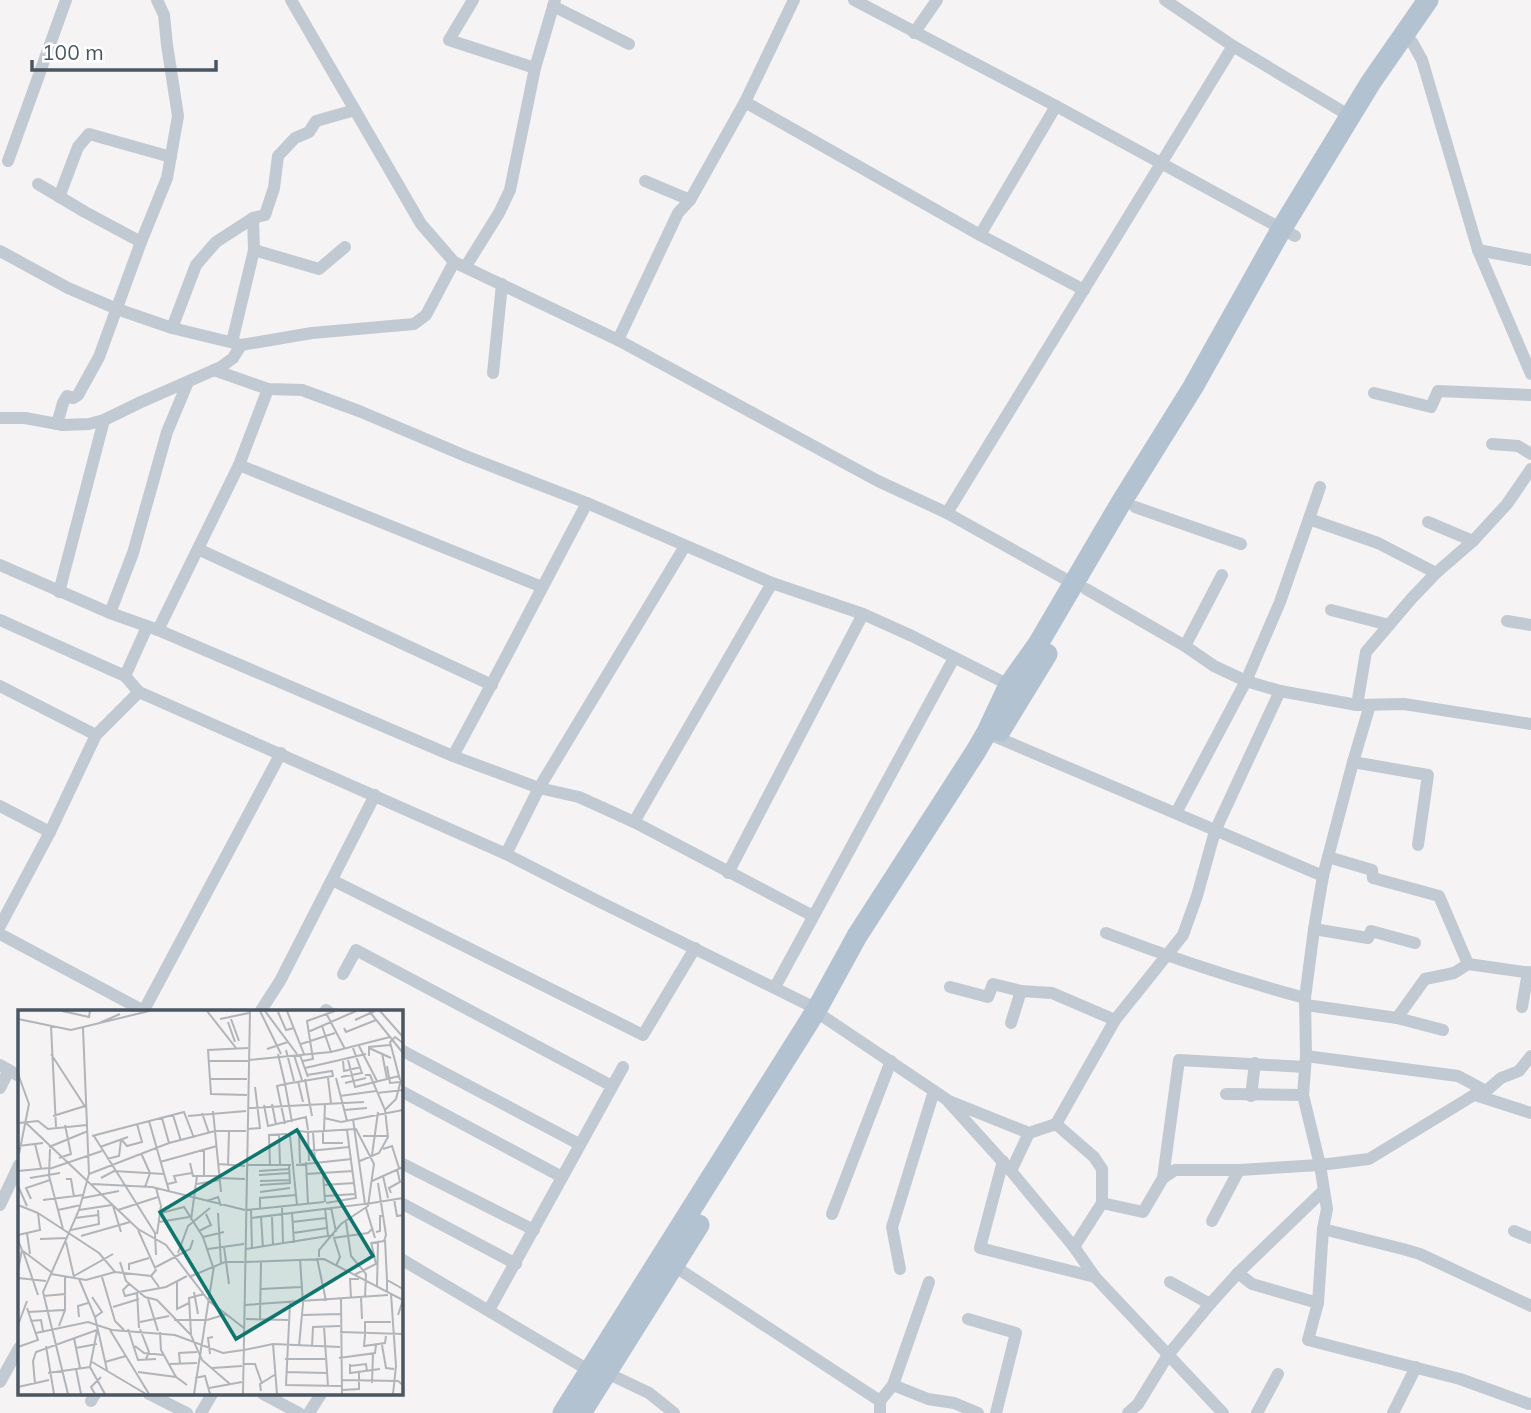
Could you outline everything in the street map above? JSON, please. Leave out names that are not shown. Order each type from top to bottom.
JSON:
[{"type":"main road","points":[[649,1291],[674,1266],[821,1013],[857,936],[976,751],[1009,685],[1135,507],[1243,320],[1350,116],[1428,0]]},
{"type":"main road","points":[[563,1413],[598,1372],[649,1291],[684,1222],[821,1013],[996,737],[1080,587],[1122,501],[1288,232],[1440,0]]},
{"type":"main road","points":[[581,1413],[598,1372]]},
{"type":"street","points":[[8,161],[66,0]]},
{"type":"street","points":[[57,424],[63,403],[67,397],[73,398],[78,394],[99,357],[167,178],[178,117],[164,15],[157,0]]},
{"type":"street","points":[[291,0],[421,224],[460,264],[618,340],[878,481],[947,513],[1185,646],[1214,666],[1246,681],[1280,691],[1364,705],[1404,704],[1531,724]]},
{"type":"street","points":[[473,0],[449,40],[535,68]]},
{"type":"street","points":[[618,340],[678,213],[690,200],[745,103],[793,0]]},
{"type":"street","points":[[854,0],[1288,232]]},
{"type":"street","points":[[914,33],[937,0]]},
{"type":"street","points":[[1165,0],[1233,46],[1350,116]]},
{"type":"street","points":[[0,251],[68,288],[117,309],[172,328],[237,344],[312,333],[414,324],[426,315],[499,213],[510,190],[535,68],[554,3],[629,44]]},
{"type":"street","points":[[1412,42],[1422,60],[1478,250],[1527,354],[1531,374]]},
{"type":"street","points":[[947,513],[1233,46]]},
{"type":"street","points":[[745,103],[1084,290]]},
{"type":"street","points":[[980,235],[1056,106]]},
{"type":"street","points":[[172,328],[196,265],[216,242],[253,218],[265,215],[274,188],[278,156],[295,138],[309,132],[316,121],[355,110]]},
{"type":"street","points":[[59,197],[78,147],[89,134],[171,157]]},
{"type":"street","points":[[645,181],[690,200]]},
{"type":"street","points":[[38,184],[141,242]]},
{"type":"street","points":[[0,418],[25,418],[64,425],[89,424],[104,420],[221,367],[233,358],[254,250],[253,218]]},
{"type":"street","points":[[254,250],[319,269],[345,247]]},
{"type":"street","points":[[1478,250],[1531,260]]},
{"type":"street","points":[[493,373],[502,284]]},
{"type":"street","points":[[214,370],[268,389],[302,390],[359,411],[587,503],[772,583],[863,614],[1009,685]]},
{"type":"street","points":[[110,613],[134,553],[167,432],[188,382]]},
{"type":"street","points":[[125,676],[198,549],[239,465],[268,389]]},
{"type":"street","points":[[1374,393],[1431,407],[1438,391],[1531,395]]},
{"type":"street","points":[[59,592],[104,420]]},
{"type":"street","points":[[1492,443],[1518,446],[1531,454]]},
{"type":"street","points":[[239,465],[542,587]]},
{"type":"street","points":[[1528,1406],[1460,1379],[1308,1340],[1318,1303],[1327,1209],[1320,1165],[1303,1095],[1306,1002],[1314,929],[1364,705],[1366,652],[1436,573],[1473,541],[1507,503],[1531,469]]},
{"type":"street","points":[[1176,813],[1246,681],[1280,602],[1320,487]]},
{"type":"street","points":[[453,756],[587,503]]},
{"type":"street","points":[[1135,507],[1241,544]]},
{"type":"street","points":[[1309,519],[1378,543],[1436,573]]},
{"type":"street","points":[[1428,522],[1473,541]]},
{"type":"street","points":[[506,854],[539,788],[685,546]]},
{"type":"street","points":[[198,549],[492,685]]},
{"type":"street","points":[[0,565],[453,756],[539,788],[579,797],[634,822],[813,916]]},
{"type":"street","points":[[1185,646],[1222,575]]},
{"type":"street","points":[[634,822],[772,583]]},
{"type":"street","points":[[1331,610],[1389,625]]},
{"type":"street","points":[[728,873],[863,614]]},
{"type":"street","points":[[0,620],[125,676],[139,692],[506,854],[695,948],[821,1013],[946,1099],[1029,1133]]},
{"type":"street","points":[[1507,621],[1531,625]]},
{"type":"street","points":[[775,988],[954,658]]},
{"type":"street","points":[[0,686],[96,735]]},
{"type":"street","points":[[1096,1277],[980,1248],[1007,1166],[1029,1133],[1056,1124],[1115,1020],[1183,935],[1215,831],[1280,691]]},
{"type":"street","points":[[0,926],[50,832],[96,735],[139,692]]},
{"type":"street","points":[[996,737],[1324,876]]},
{"type":"street","points":[[144,1010],[281,753]]},
{"type":"street","points":[[1353,762],[1428,775],[1418,845]]},
{"type":"street","points":[[261,1010],[280,981],[375,795]]},
{"type":"street","points":[[0,806],[50,832]]},
{"type":"street","points":[[1328,857],[1371,870],[1373,878],[1439,896],[1468,964]]},
{"type":"street","points":[[332,880],[643,1035],[695,948]]},
{"type":"street","points":[[1314,929],[1367,938],[1370,931],[1415,943]]},
{"type":"street","points":[[1106,933],[1166,956],[1306,1002],[1397,1018],[1443,1030]]},
{"type":"street","points":[[0,934],[139,1010]]},
{"type":"street","points":[[343,974],[356,950],[612,1086]]},
{"type":"street","points":[[1397,1018],[1425,979],[1454,973],[1468,964],[1530,972],[1522,1007]]},
{"type":"street","points":[[950,987],[988,997],[993,984],[1052,993],[1115,1020]]},
{"type":"street","points":[[1011,1023],[1021,990]]},
{"type":"street","points":[[402,1051],[579,1144]]},
{"type":"street","points":[[1163,1178],[1175,1170],[1239,1170],[1369,1159],[1501,1079],[1519,1072],[1531,1056]]},
{"type":"street","points":[[1102,1203],[1143,1212],[1163,1178],[1179,1060],[1306,1062],[1458,1076],[1480,1093],[1531,1114]]},
{"type":"street","points":[[832,1214],[891,1061]]},
{"type":"street","points":[[1251,1096],[1255,1063]]},
{"type":"street","points":[[489,1310],[623,1067]]},
{"type":"street","points":[[0,1088],[9,1070]]},
{"type":"street","points":[[900,1269],[892,1227],[934,1091]]},
{"type":"street","points":[[402,1092],[562,1177]]},
{"type":"street","points":[[1226,1094],[1303,1095]]},
{"type":"street","points":[[946,1099],[1007,1166],[1096,1277],[1223,1413]]},
{"type":"street","points":[[1056,1124],[1094,1157],[1102,1169],[1102,1203],[1074,1247]]},
{"type":"street","points":[[402,1164],[534,1230]]},
{"type":"street","points":[[0,1205],[5,1184],[18,1166]]},
{"type":"street","points":[[1212,1221],[1239,1170]]},
{"type":"street","points":[[1128,1413],[1138,1404],[1168,1355],[1210,1304],[1238,1273],[1323,1191]]},
{"type":"street","points":[[402,1204],[516,1264]]},
{"type":"street","points":[[1323,1230],[1420,1254],[1531,1306]]},
{"type":"street","points":[[1514,1231],[1531,1238]]},
{"type":"street","points":[[402,1260],[598,1372],[649,1393],[674,1413]]},
{"type":"street","points":[[674,1266],[880,1407],[893,1385],[929,1282]]},
{"type":"street","points":[[1238,1273],[1252,1284],[1318,1303]]},
{"type":"street","points":[[1170,1282],[1210,1304]]},
{"type":"street","points":[[968,1319],[1016,1333],[996,1413]]},
{"type":"street","points":[[0,1382],[18,1350]]},
{"type":"street","points":[[1393,1413],[1416,1367]]},
{"type":"street","points":[[1257,1413],[1278,1374]]},
{"type":"street","points":[[893,1385],[928,1399],[954,1403],[978,1413]]},
{"type":"street","points":[[153,1396],[187,1413]]},
{"type":"street","points":[[201,1413],[211,1396]]},
{"type":"street","points":[[267,1396],[299,1413]]},
{"type":"street","points":[[309,1413],[320,1396]]}]
